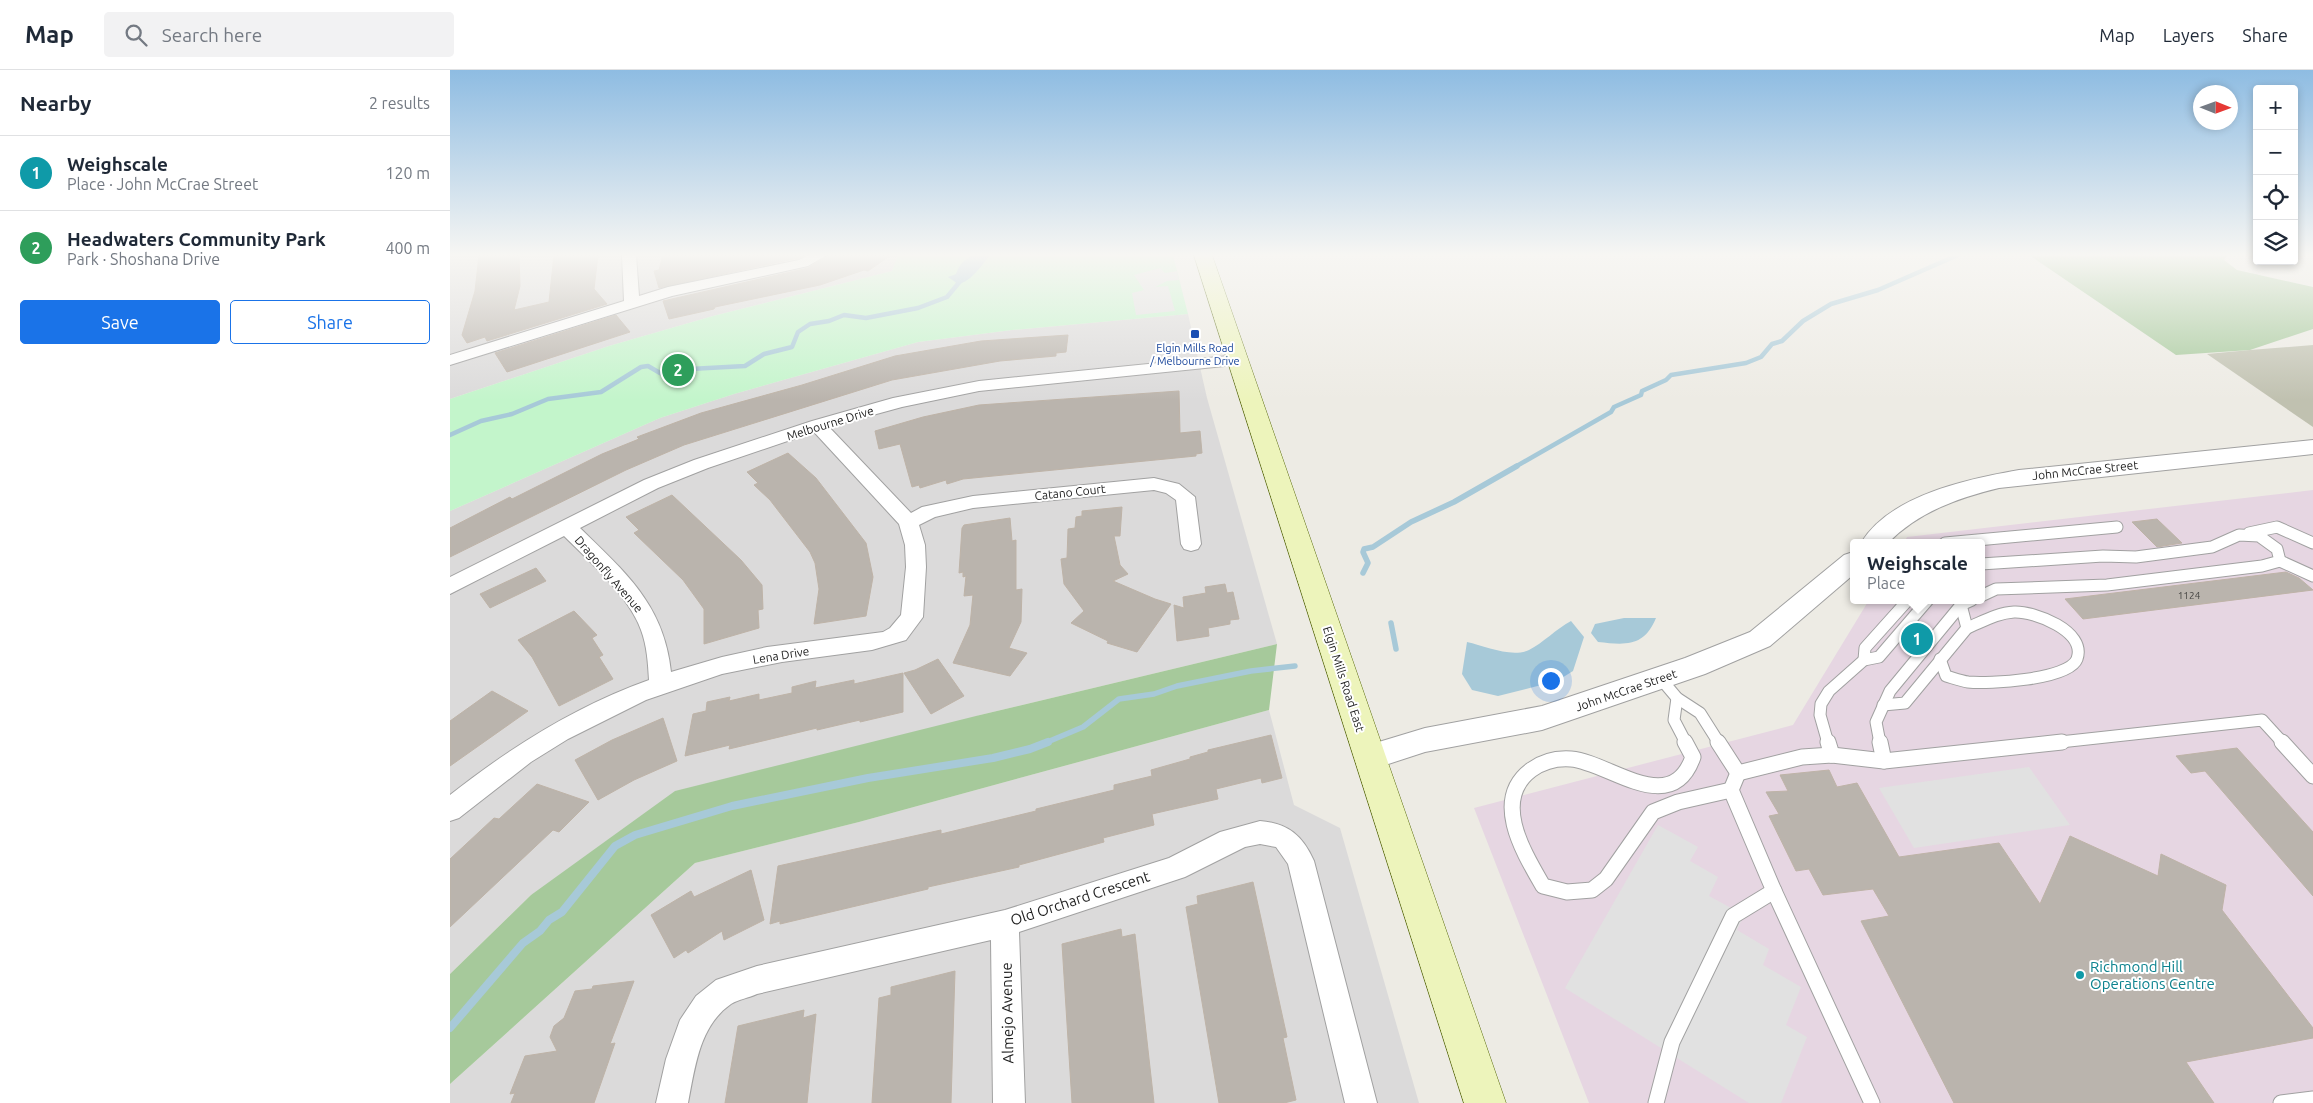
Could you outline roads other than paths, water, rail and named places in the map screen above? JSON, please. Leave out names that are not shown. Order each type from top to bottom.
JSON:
[{"type":"main road","name":"Elgin Mills Road East","points":[[1219,303],[1485,1103]]},
{"type":"street","points":[[450,360],[628,303]]},
{"type":"street","name":"Melbourne Drive","points":[[450,586],[651,484],[701,464],[818,425],[899,402],[980,386],[1238,360]]},
{"type":"street","name":"Lena Drive","points":[[450,810],[488,778],[551,735],[600,710],[661,683],[717,667],[766,656],[873,642],[898,634],[907,626],[914,608],[915,545],[908,522],[818,425]]},
{"type":"street","name":"John McCrae Street","points":[[1876,539],[1883,530],[1922,506],[1952,493],[1992,482],[2019,477],[2313,447]]},
{"type":"street","name":"Catano Court","points":[[908,522],[929,512],[973,502],[1154,484],[1172,488],[1185,497],[1191,544]]},
{"type":"street","name":"Dragonfly Avenue","points":[[566,526],[632,597],[650,623],[657,651],[661,683]]},
{"type":"street","name":"John McCrae Street","points":[[1370,757],[1425,740],[1542,718],[1669,689],[1760,639],[1850,564]]},
{"type":"street","name":"Old Orchard Crescent","points":[[672,1103],[682,1052],[695,1020],[719,995],[757,980],[1005,923],[1175,868],[1195,860],[1239,837],[1254,832],[1284,837],[1297,854],[1305,876],[1360,1103]]},
{"type":"street","name":"Almejo Avenue","points":[[1005,923],[1009,1103]]},
{"type":"lane","points":[[1985,539],[2117,527]]},
{"type":"lane","points":[[1985,564],[2103,556],[2136,557],[2212,547],[2239,535],[2277,527],[2313,543]]},
{"type":"lane","points":[[2239,535],[2259,536],[2277,549],[2280,561]]},
{"type":"lane","points":[[1985,594],[1996,589],[2107,585],[2262,566],[2280,561],[2313,576]]},
{"type":"lane","points":[[1864,660],[1865,648],[1904,604]]},
{"type":"lane","points":[[1832,755],[1820,715],[1820,704],[1829,690],[1864,660],[1879,657],[1925,604]]},
{"type":"lane","points":[[1884,762],[1876,722],[1890,690],[1965,604]]},
{"type":"lane","points":[[1966,604],[1967,628]]},
{"type":"lane","points":[[1883,706],[1905,703],[1940,659],[1967,628],[1992,617],[2012,612],[2040,616],[2054,623],[2075,642],[2078,652],[2077,661],[2070,668],[2041,676],[2001,682],[1967,682],[1946,676],[1940,659]]},
{"type":"lane","points":[[1669,689],[1700,713],[1738,773]]},
{"type":"lane","points":[[1669,689],[1674,720],[1693,757],[1687,773],[1670,784],[1640,784],[1618,777],[1595,764],[1572,758],[1546,762],[1529,770],[1512,792],[1511,818],[1529,862],[1543,886],[1567,892],[1592,890],[1606,879],[1653,812],[1678,802],[1731,790]]},
{"type":"lane","points":[[1738,773],[1802,757],[1832,755],[1884,762],[2262,720],[2313,776]]},
{"type":"lane","points":[[1738,773],[1731,790],[1774,891],[1872,1103]]},
{"type":"lane","points":[[1656,1103],[1672,1042],[1733,916],[1774,891]]},
{"type":"lane","points":[[2282,1103],[2313,1099]]},
{"type":"water","points":[[1624,618],[1656,618],[1646,634],[1633,642],[1617,644],[1598,642],[1591,633],[1595,624]]},
{"type":"water","points":[[1571,621],[1584,637],[1573,671],[1557,681],[1498,696],[1472,690],[1462,674],[1467,642],[1506,652],[1522,652],[1534,647]]},
{"type":"waterway","points":[[450,435],[481,421],[512,414],[548,399],[601,392],[641,367],[648,366],[660,373],[668,374],[690,369],[745,366],[764,354],[792,347],[798,332],[810,324],[829,321],[844,315],[866,318],[918,308],[931,303]]},
{"type":"waterway","points":[[1515,467],[1611,412],[1614,407],[1641,395],[1642,391],[1666,380],[1671,375],[1746,363],[1761,357],[1772,344],[1782,341],[1803,321],[1834,303]]},
{"type":"waterway","points":[[1363,573],[1368,563],[1363,552],[1364,549],[1373,547],[1411,522],[1454,502],[1517,466]]},
{"type":"waterway","points":[[1391,623],[1396,649]]},
{"type":"waterway","points":[[1045,743],[1083,727],[1119,699],[1154,694],[1177,686],[1251,671],[1295,666]]},
{"type":"waterway","points":[[450,1028],[523,943],[540,931],[549,920],[562,912],[615,846],[635,835],[732,806],[868,778],[993,758],[1030,749],[1048,742]]},
{"type":"place","name":"Elgin Mills Road / Melbourne Drive","points":[[1195,334]]},
{"type":"place","name":"Headwaters Community Park","points":[[678,370]]},
{"type":"place","name":"Weighscale","points":[[1917,639]]},
{"type":"place","name":"Richmond Hill Operations Centre","points":[[2080,975]]}]
